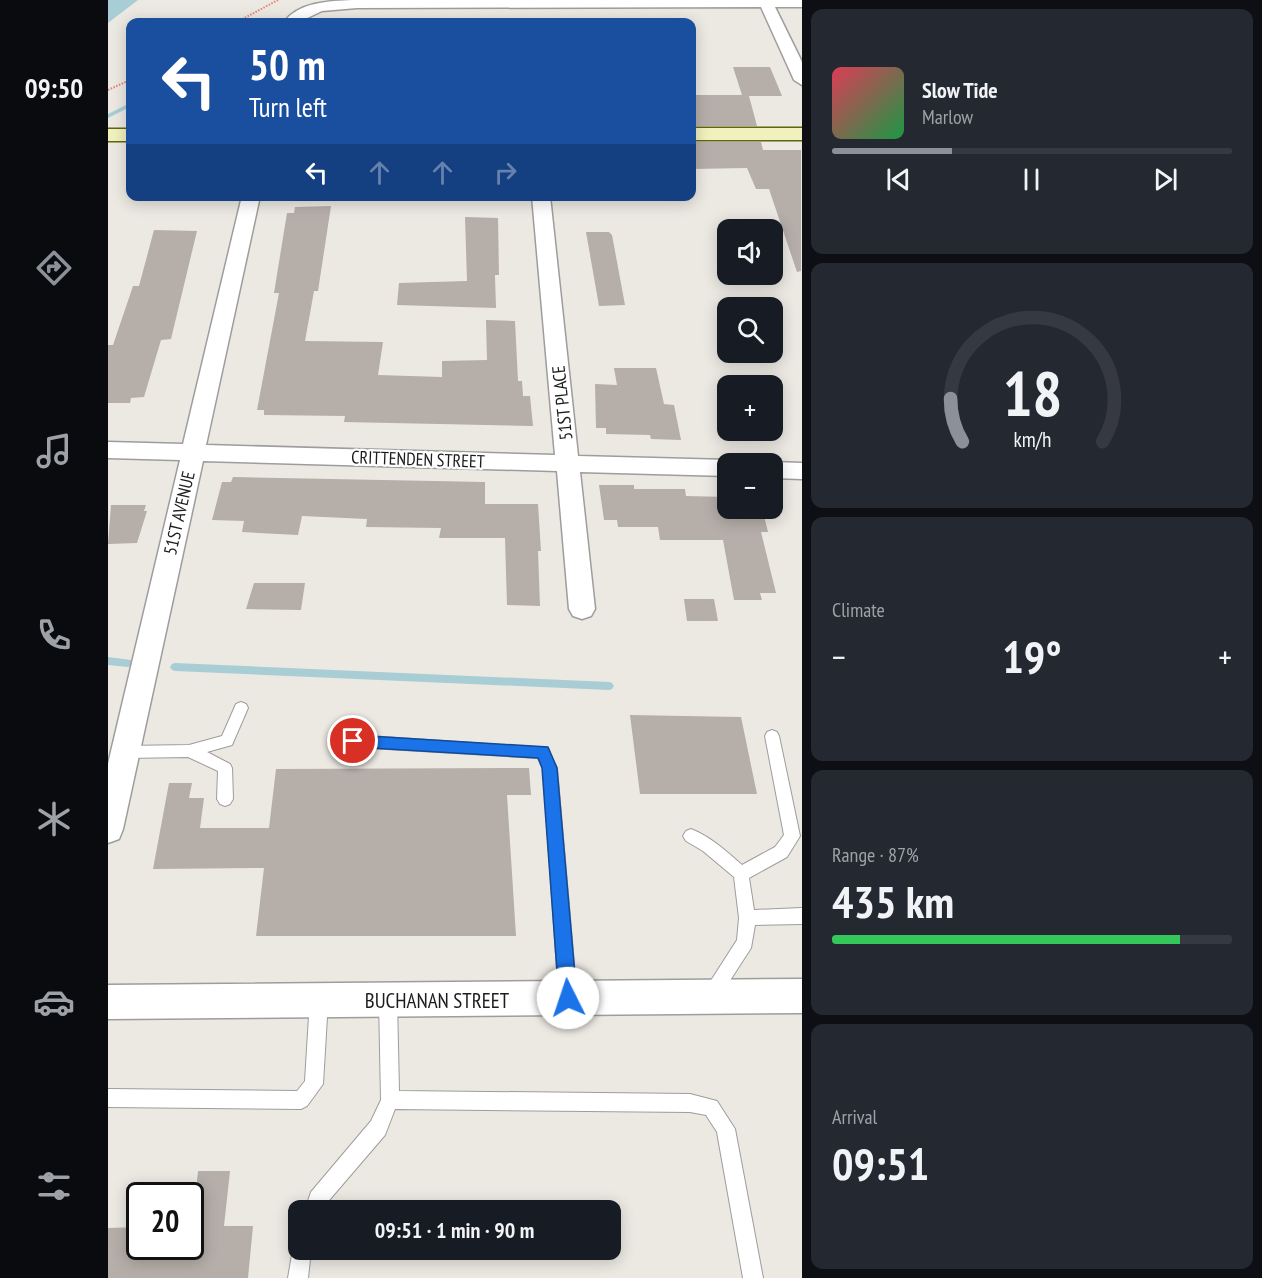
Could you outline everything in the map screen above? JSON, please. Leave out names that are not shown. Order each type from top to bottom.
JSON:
[{"type":"street","points":[[296,18],[315,8],[349,4],[766,1],[801,3]]},
{"type":"street","points":[[766,1],[801,80]]},
{"type":"street","points":[[696,134],[801,134]]},
{"type":"street","points":[[108,135],[126,135]]},
{"type":"street","name":"51ST AVENUE","points":[[108,829],[118,765],[250,201]]},
{"type":"street","name":"51ST PLACE","points":[[542,201],[582,609]]},
{"type":"street","name":"CRITTENDEN STREET","points":[[108,450],[717,468]]},
{"type":"street","points":[[783,470],[801,471]]},
{"type":"street","name":"BUCHANAN STREET","points":[[108,1002],[801,996]]},
{"type":"lane","points":[[118,765],[227,741],[241,708]]},
{"type":"lane","points":[[741,873],[781,852],[792,836],[772,736]]},
{"type":"lane","points":[[353,741],[543,752],[550,768],[568,998]]},
{"type":"lane","points":[[189,751],[225,768],[225,799]]},
{"type":"lane","points":[[691,836],[710,846],[741,873],[747,918],[746,942],[709,998]]},
{"type":"lane","points":[[747,918],[801,916]]},
{"type":"lane","points":[[108,1098],[301,1100],[314,1084],[319,1000]]},
{"type":"lane","points":[[318,1200],[378,1128],[390,1100],[388,1000]]},
{"type":"lane","points":[[390,1100],[690,1102],[711,1107],[726,1129],[753,1278]]},
{"type":"lane","points":[[298,1278],[301,1260]]},
{"type":"path","points":[[244,18],[278,0]]},
{"type":"path","points":[[108,90],[126,82]]},
{"type":"water","points":[[108,0],[138,0],[108,23]]},
{"type":"building","points":[[733,67],[770,67],[782,96],[749,96],[757,126],[696,126],[696,95],[742,95]]},
{"type":"building","points":[[696,142],[761,142],[763,150],[801,150],[801,271],[797,272],[783,230],[783,219],[779,219],[769,189],[756,189],[747,168],[696,169]]},
{"type":"building","points":[[331,206],[318,291],[314,291],[305,341],[383,342],[378,375],[442,377],[442,361],[487,360],[486,320],[515,321],[518,381],[522,381],[523,396],[530,396],[533,426],[344,422],[345,416],[264,415],[264,410],[257,410],[279,293],[274,293],[287,213],[294,213],[295,207]]},
{"type":"building","points":[[465,217],[498,218],[499,275],[495,275],[496,308],[397,305],[399,283],[467,281]]},
{"type":"building","points":[[154,230],[197,231],[171,339],[161,340],[144,397],[131,398],[130,403],[108,403],[108,345],[113,345],[133,286],[139,286]]},
{"type":"building","points":[[586,232],[609,232],[612,235],[625,305],[599,306]]},
{"type":"building","points":[[614,368],[656,368],[664,404],[674,405],[681,440],[651,439],[650,435],[606,434],[606,428],[596,428],[595,384],[617,385]]},
{"type":"building","points":[[233,477],[485,482],[485,504],[538,504],[541,551],[538,551],[540,606],[507,605],[505,538],[439,538],[441,528],[366,527],[367,519],[302,516],[298,535],[242,532],[244,521],[212,520],[222,482],[231,482]]},
{"type":"building","points":[[599,485],[634,485],[634,489],[685,489],[686,496],[717,497],[717,519],[765,519],[768,532],[761,532],[776,593],[760,593],[762,600],[734,600],[723,540],[660,540],[658,527],[618,527],[617,520],[604,520]]},
{"type":"building","points":[[111,505],[146,505],[144,511],[147,511],[137,543],[108,544]]},
{"type":"building","points":[[254,583],[305,583],[301,610],[246,609]]},
{"type":"building","points":[[684,599],[714,599],[718,621],[687,621]]},
{"type":"building","points":[[630,715],[741,717],[757,794],[640,794]]},
{"type":"building","points":[[529,768],[531,795],[507,795],[516,936],[256,936],[264,868],[153,869],[169,783],[192,783],[189,798],[204,798],[200,828],[269,828],[276,769]]},
{"type":"building","points":[[198,1171],[230,1171],[224,1226],[253,1226],[248,1278],[108,1278],[108,1228],[126,1227],[126,1260],[204,1260],[204,1182],[197,1182]]},
{"type":"waterway","points":[[108,116],[126,107]]},
{"type":"waterway","points":[[108,661],[128,663]]},
{"type":"waterway","points":[[175,667],[609,686]]},
{"type":"route","points":[[353,741],[543,752],[550,768],[568,998]]}]
